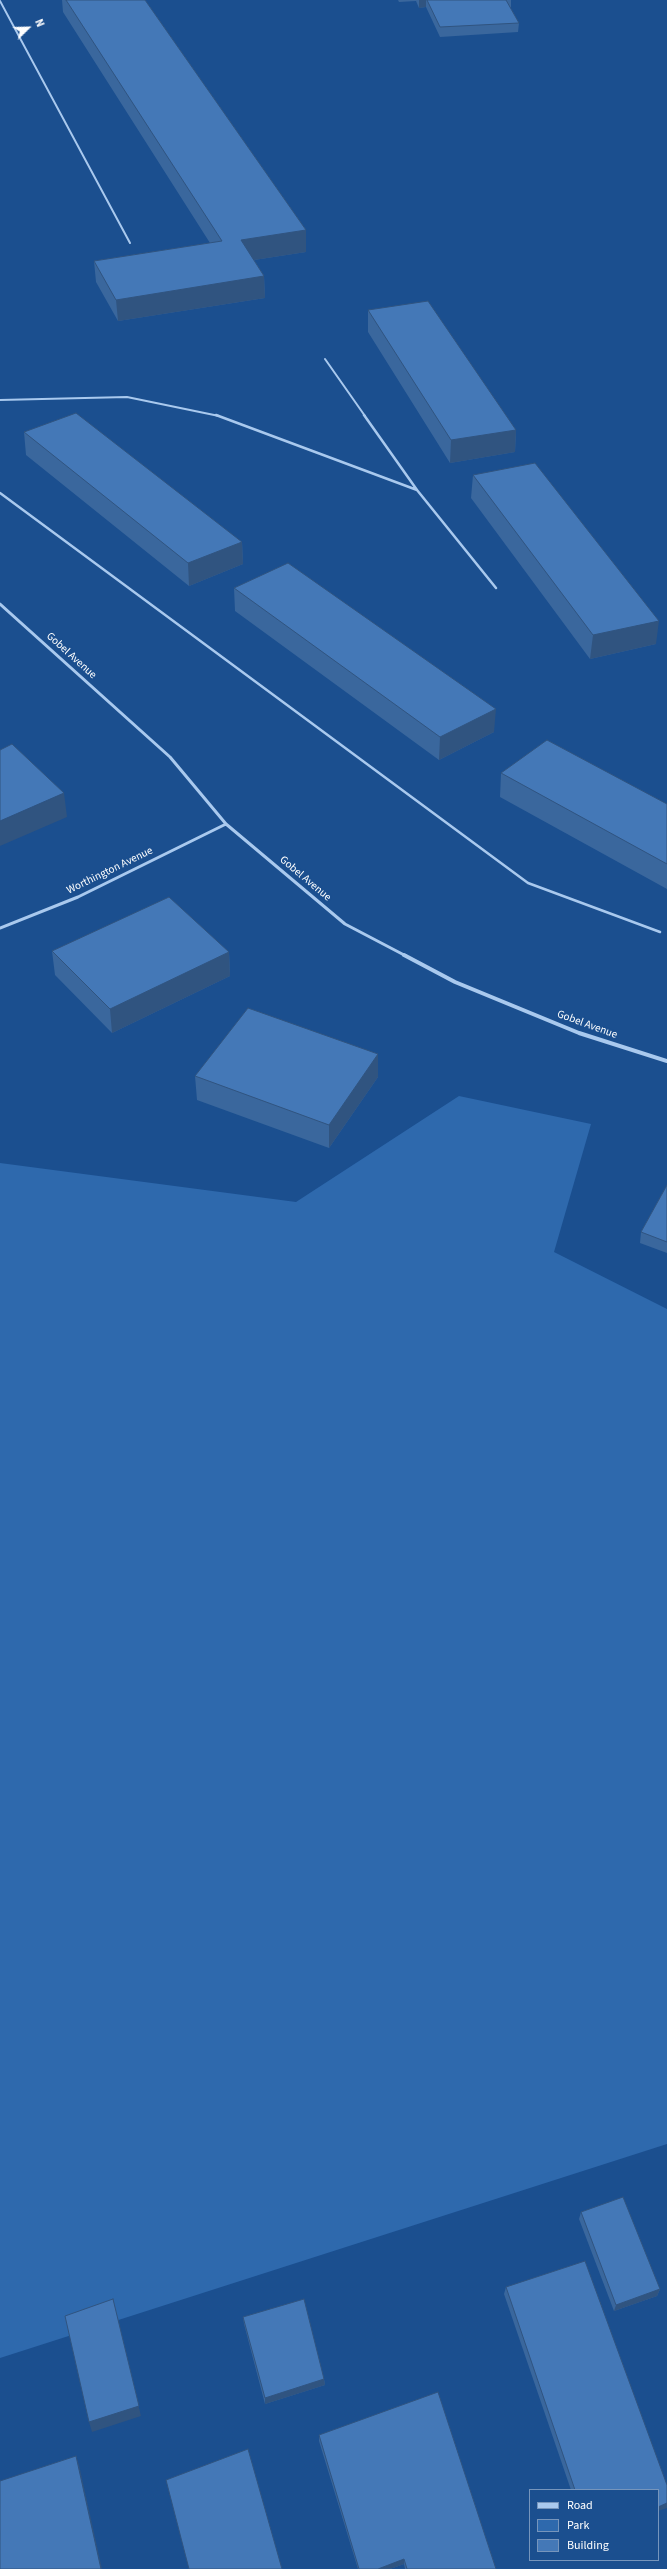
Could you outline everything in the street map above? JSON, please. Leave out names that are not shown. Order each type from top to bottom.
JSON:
[{"type":"street","name":"Gobel Avenue","points":[[0,604],[170,758],[226,824],[345,924],[454,982],[579,1033],[667,1061]]},
{"type":"street","name":"Worthington Avenue","points":[[0,928],[78,898],[226,824]]},
{"type":"lane","points":[[0,1],[130,243]]},
{"type":"lane","points":[[325,359],[418,490],[496,588]]},
{"type":"lane","points":[[0,400],[127,398],[213,414],[418,490]]},
{"type":"lane","points":[[0,493],[528,883],[660,932]]},
{"type":"green space","points":[[459,1096],[591,1124],[554,1252],[667,1309],[667,2144],[0,2358],[0,1163],[296,1202]]},
{"type":"building","points":[[66,0],[145,0],[306,230],[241,240],[264,276],[116,300],[94,261],[222,241]]},
{"type":"building","points":[[427,0],[506,0],[519,23],[440,27]]},
{"type":"building","points":[[428,301],[516,430],[451,440],[368,310]]},
{"type":"building","points":[[76,413],[242,542],[188,563],[24,432]]},
{"type":"building","points":[[535,463],[659,621],[593,635],[473,475]]},
{"type":"building","points":[[288,563],[496,709],[440,737],[234,588]]},
{"type":"building","points":[[547,740],[667,804],[667,864],[501,773]]},
{"type":"building","points":[[12,744],[64,793],[0,821],[0,750]]},
{"type":"building","points":[[169,897],[229,952],[110,1009],[52,951]]},
{"type":"building","points":[[248,1008],[378,1054],[329,1125],[195,1076]]},
{"type":"building","points":[[667,1185],[667,1242],[641,1232]]},
{"type":"building","points":[[623,2197],[660,2289],[616,2305],[581,2212]]},
{"type":"building","points":[[585,2261],[667,2485],[667,2503],[659,2507],[659,2489],[575,2489],[506,2287]]},
{"type":"building","points":[[113,2299],[139,2406],[89,2422],[65,2316]]},
{"type":"building","points":[[304,2299],[324,2379],[265,2398],[243,2317]]},
{"type":"building","points":[[438,2392],[496,2569],[407,2569],[404,2559],[378,2569],[359,2569],[319,2435]]},
{"type":"building","points":[[248,2449],[282,2569],[189,2569],[166,2480]]},
{"type":"building","points":[[76,2456],[101,2569],[0,2569],[0,2481]]}]
